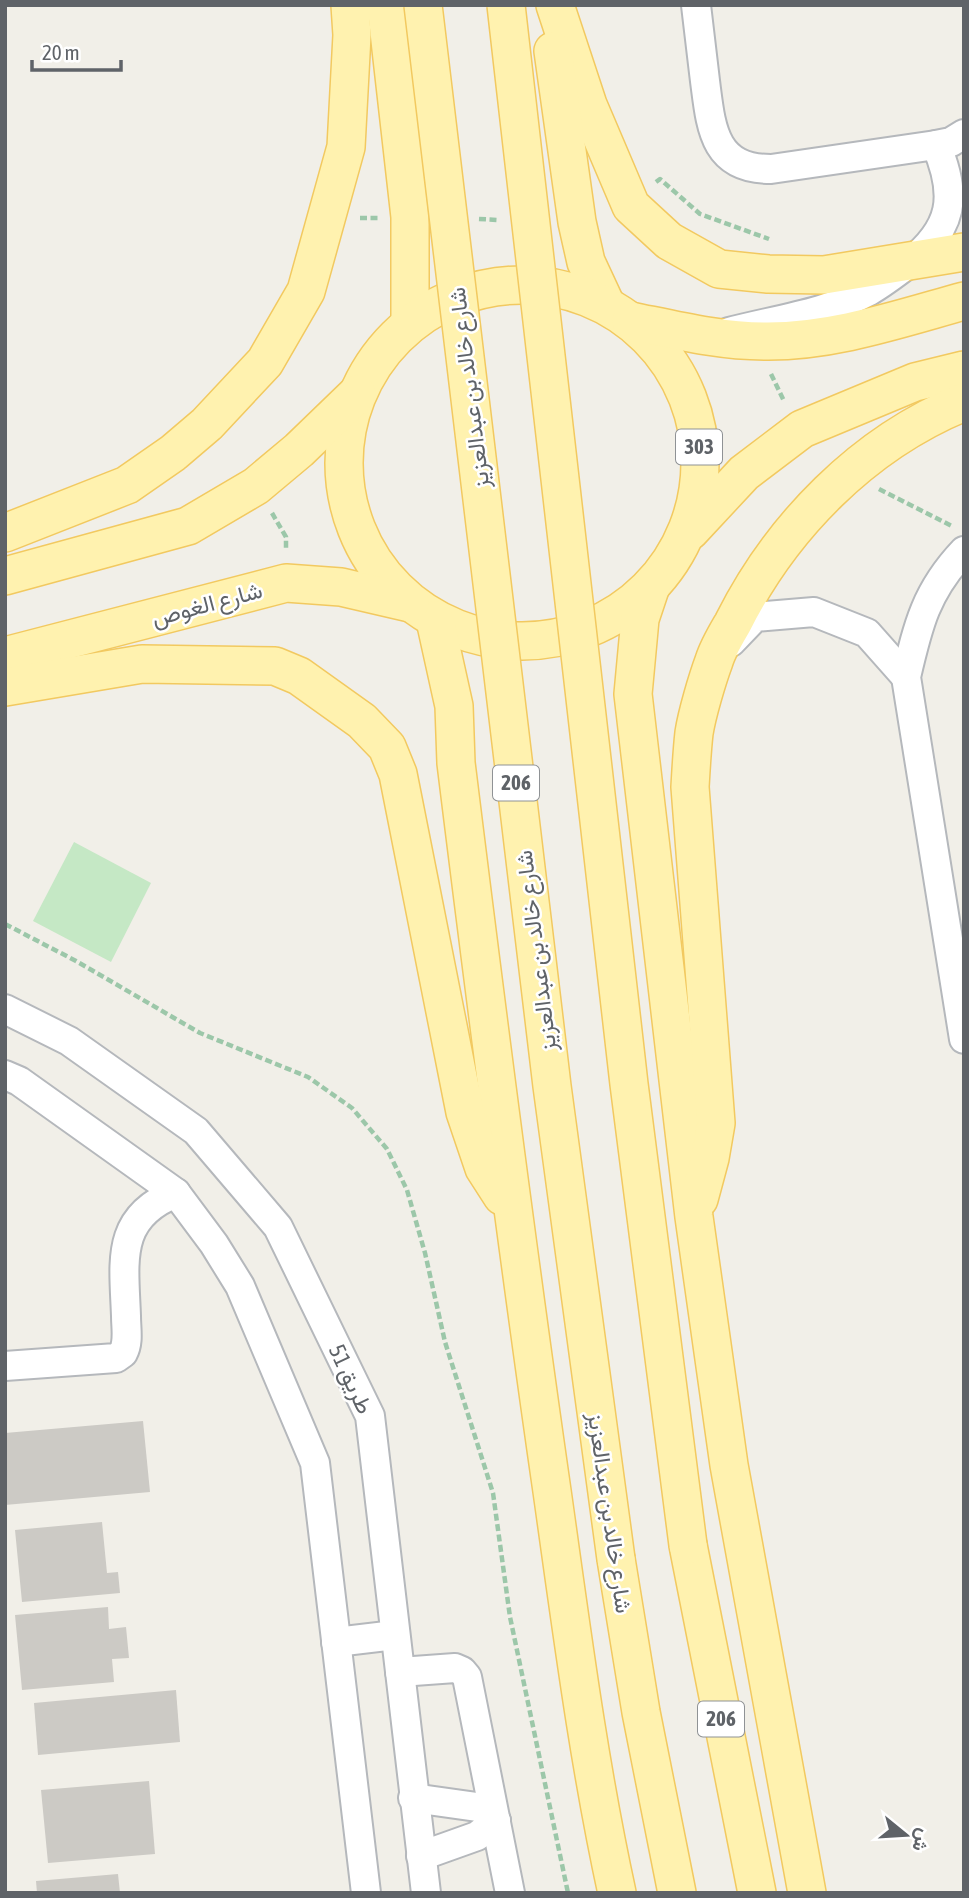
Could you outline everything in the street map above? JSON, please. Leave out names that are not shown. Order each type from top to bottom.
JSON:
[{"type":"main road","points":[[5,533],[127,485],[207,425],[265,362],[306,291],[346,147],[352,35],[350,5]]},
{"type":"main road","points":[[386,5],[410,217],[410,324]]},
{"type":"main road","name":"شارع خالد بن عبدالعزيز","points":[[423,5],[550,1073],[615,1559],[641,1712],[677,1893]]},
{"type":"main road","name":"206","points":[[506,5],[629,1084],[688,1545],[744,1839],[757,1893]]},
{"type":"main road","points":[[546,5],[577,222],[586,262],[619,313],[710,337],[765,341],[829,336],[964,301]]},
{"type":"main road","points":[[555,5],[588,105],[631,206],[668,242],[719,269],[768,274],[824,275],[964,252]]},
{"type":"main road","name":"303","points":[[491,286],[550,286],[579,293],[619,313],[653,342],[671,365],[685,391],[695,420],[700,449],[694,509],[684,537],[670,562],[651,586],[629,606],[604,622],[577,633],[548,640],[519,642],[490,639],[461,632],[422,611],[389,583],[372,560],[358,535],[349,507],[344,479],[348,421],[357,394],[371,368],[387,344],[410,324],[435,307],[491,286]]},
{"type":"main road","points":[[684,537],[744,473],[802,429],[915,382],[964,370]]},
{"type":"main road","name":"303","points":[[5,576],[188,526],[256,486],[299,450],[357,394]]},
{"type":"main road","points":[[694,1217],[710,1158],[716,1123],[690,787],[694,731],[714,659],[751,587],[785,539],[848,473],[907,429],[964,402]]},
{"type":"main road","name":"شارع الغوص","points":[[5,656],[286,583],[341,587],[422,611]]},
{"type":"main road","points":[[651,586],[640,619],[633,694],[694,1217],[729,1465],[807,1893]]},
{"type":"main road","points":[[422,611],[454,705],[456,763],[512,1211],[571,1620],[604,1832],[617,1893]]},
{"type":"main road","points":[[5,687],[142,664],[275,666],[299,676],[362,721],[387,747],[398,775],[465,1112],[484,1168],[512,1211]]},
{"type":"street","points":[[695,5],[711,126],[721,147],[738,162],[771,169],[936,145],[951,142],[964,134]]},
{"type":"street","points":[[710,337],[843,302],[889,279],[926,250],[939,232],[947,212],[949,190],[946,169],[936,145]]},
{"type":"street","points":[[958,539],[919,621],[906,677],[964,1039]]},
{"type":"street","points":[[714,659],[755,617],[814,612],[867,633],[906,677]]},
{"type":"street","name":"طريق 51","points":[[5,1009],[69,1041],[196,1131],[278,1227],[370,1416],[426,1893]]},
{"type":"street","points":[[5,1075],[19,1081],[176,1193],[214,1244],[240,1286],[315,1463],[366,1893]]},
{"type":"street","points":[[5,1366],[117,1358],[123,1353],[127,1339],[125,1244],[139,1217],[150,1207],[176,1193]]},
{"type":"street","points":[[337,1642],[395,1635]]},
{"type":"street","points":[[400,1672],[455,1668],[467,1677],[510,1893]]},
{"type":"street","points":[[413,1798],[477,1807],[496,1821]]},
{"type":"street","points":[[421,1856],[477,1836],[496,1821]]},
{"type":"path","points":[[848,473],[958,539]]},
{"type":"path","points":[[5,924],[76,961],[200,1033],[308,1077],[352,1108],[387,1149],[407,1190],[425,1253],[445,1342],[493,1493],[510,1617],[568,1893]]},
{"type":"green space","points":[[74,842],[151,883],[111,962],[33,921]]},
{"type":"building","points":[[143,1421],[150,1492],[5,1505],[5,1433]]},
{"type":"building","points":[[102,1522],[107,1573],[118,1572],[120,1593],[22,1602],[15,1530]]},
{"type":"building","points":[[108,1607],[109,1629],[126,1627],[129,1658],[112,1659],[114,1682],[22,1690],[15,1615]]},
{"type":"building","points":[[176,1690],[180,1742],[38,1755],[34,1703]]},
{"type":"building","points":[[149,1781],[155,1854],[48,1863],[41,1790]]},
{"type":"building","points":[[118,1874],[120,1893],[37,1893],[36,1881]]}]
